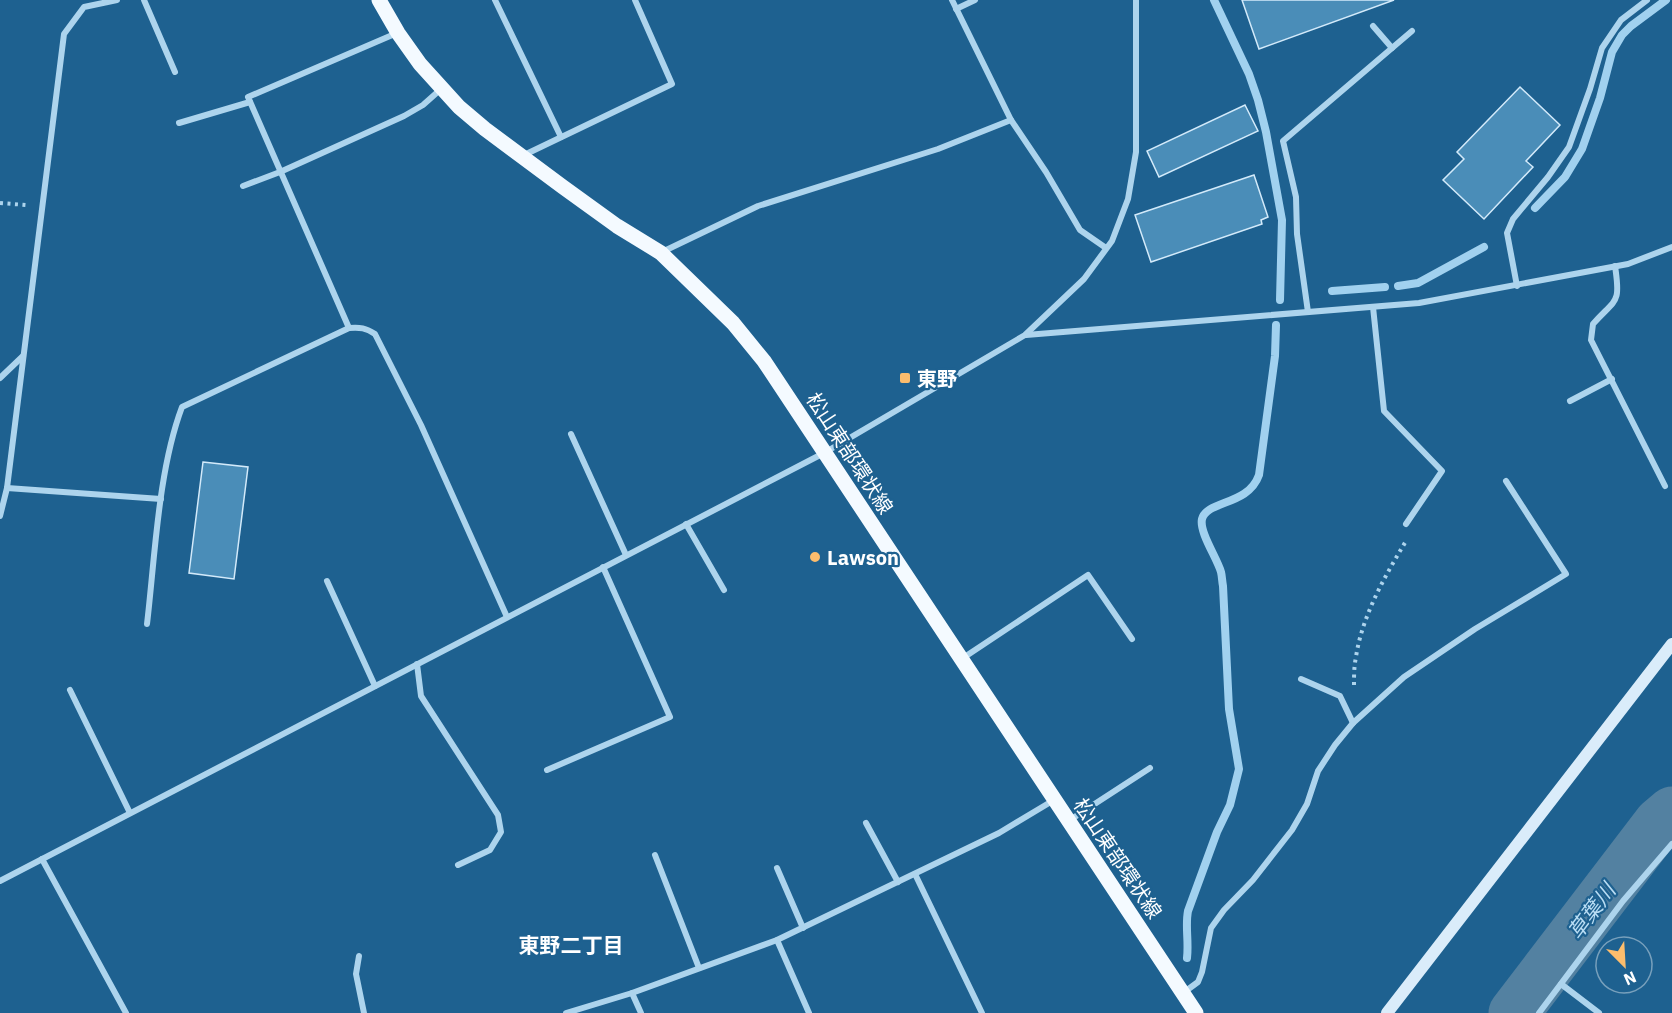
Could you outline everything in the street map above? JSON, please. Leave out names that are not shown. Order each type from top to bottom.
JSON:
[{"type":"main road","name":"松山東部環状線","points":[[379,0],[398,33],[420,64],[459,107],[521,156],[617,225],[661,253],[733,323],[764,361],[1196,1013]]},
{"type":"street","points":[[79,0],[84,7]]},
{"type":"street","points":[[0,516],[7,488],[64,34],[84,7],[117,0]]},
{"type":"street","points":[[144,0],[175,72]]},
{"type":"street","points":[[495,0],[561,137]]},
{"type":"street","points":[[521,156],[672,84],[635,0]]},
{"type":"street","points":[[952,0],[1011,120],[1046,172],[1080,230],[1106,248]]},
{"type":"street","points":[[956,9],[975,0]]},
{"type":"street","points":[[0,881],[824,453],[1025,335],[1084,279],[1112,241],[1128,200],[1136,152],[1136,0]]},
{"type":"street","points":[[1517,286],[1507,233],[1513,219],[1569,147],[1602,48],[1621,20],[1647,0]]},
{"type":"street","points":[[1373,26],[1392,48]]},
{"type":"street","points":[[1308,312],[1298,234],[1296,197],[1283,141],[1412,31]]},
{"type":"street","points":[[349,328],[248,97],[398,33]]},
{"type":"street","points":[[243,186],[280,172],[404,116],[423,105],[441,88]]},
{"type":"street","points":[[179,123],[250,102]]},
{"type":"street","points":[[661,253],[758,206],[938,149],[1011,120]]},
{"type":"street","points":[[1025,335],[1419,303],[1628,264],[1672,247]]},
{"type":"street","points":[[1615,266],[1618,286],[1615,304],[1593,324],[1591,340],[1665,486]]},
{"type":"street","points":[[1373,307],[1384,411],[1442,471],[1406,524]]},
{"type":"street","points":[[147,624],[161,499],[175,426],[182,407],[349,328],[368,329],[375,334],[421,424],[507,617]]},
{"type":"street","points":[[0,378],[23,356]]},
{"type":"street","points":[[1570,401],[1612,379]]},
{"type":"street","points":[[571,434],[626,555]]},
{"type":"street","points":[[1182,993],[1198,982],[1211,928],[1292,830],[1307,804],[1318,771],[1353,723],[1404,677],[1475,629],[1566,574],[1506,481]]},
{"type":"street","points":[[7,488],[161,499]]},
{"type":"street","points":[[686,524],[724,590]]},
{"type":"street","points":[[547,770],[670,717],[603,567]]},
{"type":"street","points":[[960,660],[1088,575],[1132,639]]},
{"type":"street","points":[[327,581],[375,686]]},
{"type":"street","points":[[1387,1013],[1672,644]]},
{"type":"street","points":[[417,664],[421,696],[498,815],[501,832],[490,850],[458,866]]},
{"type":"street","points":[[1301,678],[1340,696],[1353,723]]},
{"type":"street","points":[[70,690],[130,813]]},
{"type":"street","points":[[1068,821],[1150,768]]},
{"type":"street","points":[[566,1013],[632,993],[777,940],[999,833],[1054,800]]},
{"type":"street","points":[[866,823],[898,882]]},
{"type":"street","points":[[1539,1013],[1623,901],[1672,844]]},
{"type":"street","points":[[655,855],[699,968]]},
{"type":"street","points":[[42,859],[126,1013]]},
{"type":"street","points":[[777,868],[803,927]]},
{"type":"street","points":[[915,874],[982,1013]]},
{"type":"street","points":[[777,940],[809,1013]]},
{"type":"street","points":[[359,956],[356,974],[364,1013]]},
{"type":"street","points":[[1561,984],[1599,1013]]},
{"type":"street","points":[[632,993],[640,1013]]},
{"type":"path","points":[[0,203],[42,206]]},
{"type":"path","points":[[1353,687],[1356,655],[1364,627],[1374,601],[1409,535],[1406,524]]},
{"type":"building","points":[[1242,0],[1394,0],[1259,49]]},
{"type":"building","points":[[1520,87],[1560,125],[1526,161],[1533,167],[1484,219],[1443,180],[1464,159],[1457,152]]},
{"type":"building","points":[[1245,105],[1258,131],[1159,177],[1147,151]]},
{"type":"building","points":[[1254,175],[1268,217],[1261,220],[1262,224],[1151,262],[1135,215]]},
{"type":"building","points":[[203,462],[248,467],[234,579],[189,573]]},
{"type":"waterway","points":[[1214,0],[1249,74],[1266,132],[1282,220],[1280,300]]},
{"type":"waterway","points":[[1535,208],[1565,177],[1582,149],[1600,98],[1612,52],[1622,35],[1666,0]]},
{"type":"waterway","points":[[1398,286],[1418,283],[1484,247]]},
{"type":"waterway","points":[[1332,291],[1385,287]]},
{"type":"waterway","points":[[1187,958],[1188,911],[1217,832],[1230,805],[1239,769],[1229,709],[1222,575],[1203,531],[1202,519],[1211,508],[1246,492],[1254,485],[1259,475],[1275,356],[1276,325]]},
{"type":"waterway","name":"草葉川","points":[[1514,1013],[1659,823],[1672,812]]},
{"type":"place","name":"東野","points":[[905,378]]},
{"type":"place","name":"Lawson","points":[[815,557]]},
{"type":"district","name":"東野二丁目","points":[[571,945]]}]
